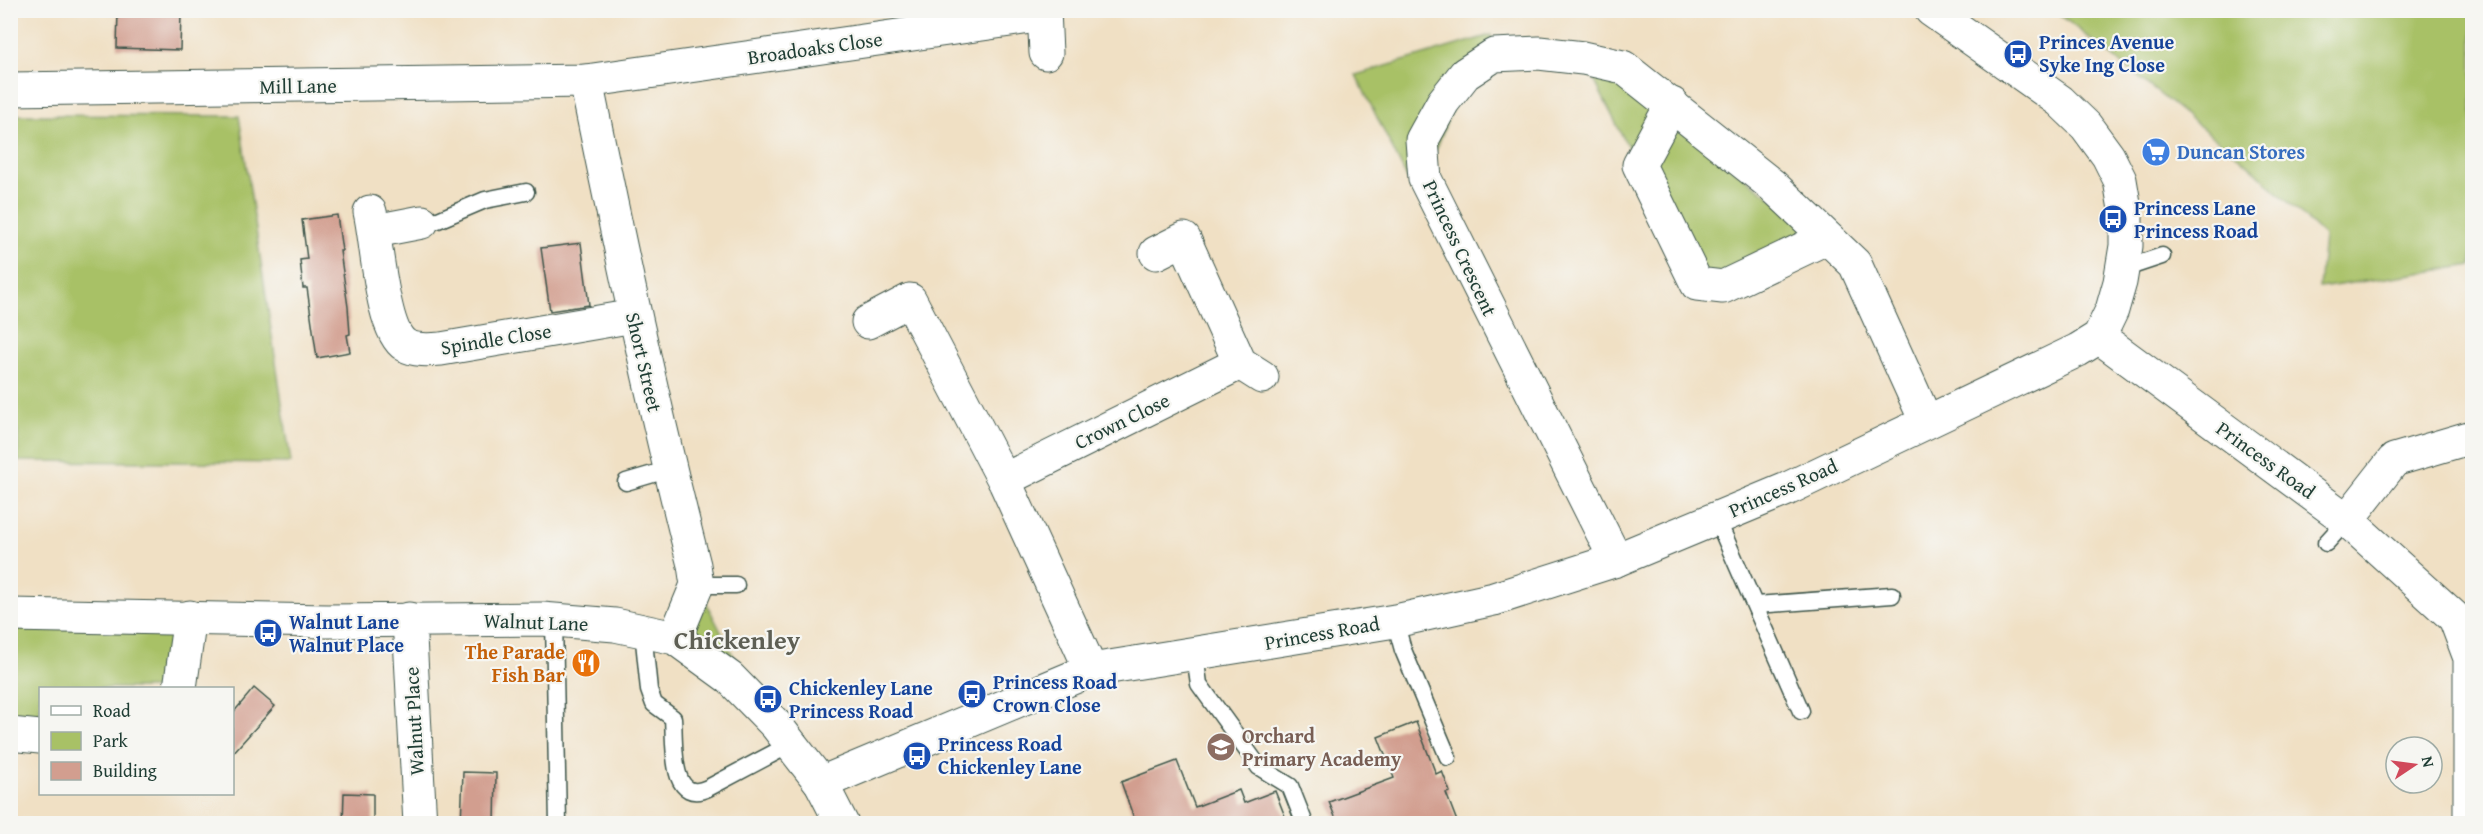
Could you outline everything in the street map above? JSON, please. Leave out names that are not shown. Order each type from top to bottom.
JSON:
[{"type":"street","points":[[1931,10],[2060,101],[2086,126],[2108,156],[2120,180],[2126,214],[2126,246],[2123,269],[2112,310],[2099,337]]},
{"type":"street","name":"Broadoaks Close","points":[[586,81],[1044,13],[1046,53]]},
{"type":"street","name":"Princess Crescent","points":[[1616,560],[1425,179],[1422,140],[1443,102],[1465,74],[1494,55],[1539,54],[1583,57],[1623,67],[1772,185],[1855,264],[1926,421]]},
{"type":"street","name":"Mill Lane","points":[[10,89],[586,81]]},
{"type":"street","name":"Short Street","points":[[586,81],[634,316],[697,585]]},
{"type":"street","points":[[1672,104],[1639,165],[1698,284],[1723,287],[1826,238]]},
{"type":"street","name":"Spindle Close","points":[[422,222],[372,222],[386,309],[394,331],[404,344],[422,350],[441,349],[634,316]]},
{"type":"street","name":"Crown Close","points":[[1004,480],[1251,370],[1184,239],[1156,253]]},
{"type":"street","points":[[868,322],[910,300],[1004,480],[1091,670]]},
{"type":"street","name":"Princess Road","points":[[821,783],[1091,670],[1395,621],[1494,599],[1616,560],[1787,489],[2078,350],[2099,337],[2337,532],[2455,618],[2470,658],[2470,824]]},
{"type":"street","points":[[2337,532],[2394,460],[2472,437]]},
{"type":"street","points":[[675,638],[697,585]]},
{"type":"street","name":"Walnut Lane","points":[[10,615],[327,621],[554,620],[615,625],[675,638],[730,678],[759,706],[821,783],[842,824]]},
{"type":"street","points":[[180,687],[190,617]]},
{"type":"street","name":"Walnut Place","points":[[409,619],[420,824]]},
{"type":"street","points":[[10,734],[39,736]]},
{"type":"lane","points":[[422,222],[438,220],[485,200],[526,192]]},
{"type":"lane","points":[[2123,269],[2162,256]]},
{"type":"lane","points":[[626,482],[670,469]]},
{"type":"lane","points":[[1716,517],[1801,711]]},
{"type":"lane","points":[[697,585],[735,585]]},
{"type":"lane","points":[[1756,605],[1892,596]]},
{"type":"lane","points":[[554,620],[558,824]]},
{"type":"lane","points":[[1395,621],[1403,650],[1448,757]]},
{"type":"lane","points":[[643,631],[650,690],[654,704],[673,718],[677,773],[680,783],[687,791],[699,792],[791,744]]},
{"type":"lane","points":[[1195,655],[1199,684],[1259,767],[1290,786],[1305,824]]},
{"type":"green space","points":[[2055,11],[2472,11],[2472,265],[2319,288],[2324,236],[2250,166]]},
{"type":"green space","points":[[1491,35],[1494,55],[1465,74],[1425,179],[1408,180],[1356,75]]},
{"type":"green space","points":[[1583,58],[1826,238],[1697,284]]},
{"type":"green space","points":[[11,115],[239,116],[291,463],[18,461],[18,430],[10,424]]},
{"type":"green space","points":[[697,585],[759,706],[675,638]]},
{"type":"green space","points":[[10,615],[190,617],[180,687],[39,687],[39,737],[11,734]]},
{"type":"building","points":[[118,11],[181,13],[180,50],[117,48]]},
{"type":"building","points":[[337,215],[348,307],[350,334],[347,335],[350,352],[317,358],[307,288],[303,288],[300,260],[307,259],[302,220]]},
{"type":"building","points":[[581,243],[589,305],[550,311],[541,248]]},
{"type":"building","points":[[254,688],[275,706],[234,752],[234,712]]},
{"type":"building","points":[[1416,722],[1436,774],[1442,771],[1450,792],[1446,793],[1458,824],[1338,824],[1329,802],[1394,778],[1378,737]]},
{"type":"building","points":[[1177,761],[1195,807],[1239,790],[1244,803],[1275,791],[1288,824],[1136,824],[1121,782]]},
{"type":"building","points":[[463,772],[496,773],[495,824],[461,824]]},
{"type":"building","points":[[344,793],[373,794],[373,824],[343,824]]},
{"type":"place","name":"Princes Avenue Syke Ing Close","points":[[2018,54]]},
{"type":"place","name":"Duncan Stores","points":[[2156,152]]},
{"type":"place","name":"Princess Lane Princess Road","points":[[2113,219]]},
{"type":"place","name":"Walnut Lane Walnut Place","points":[[268,633]]},
{"type":"place","name":"The Parade Fish Bar","points":[[586,663]]},
{"type":"place","name":"Princess Road Crown Close","points":[[972,694]]},
{"type":"place","name":"Chickenley Lane Princess Road","points":[[768,699]]},
{"type":"place","name":"Orchard Primary Academy","points":[[1221,747]]},
{"type":"place","name":"Princess Road Chickenley Lane","points":[[917,756]]},
{"type":"district","name":"Chickenley","points":[[737,640]]}]
